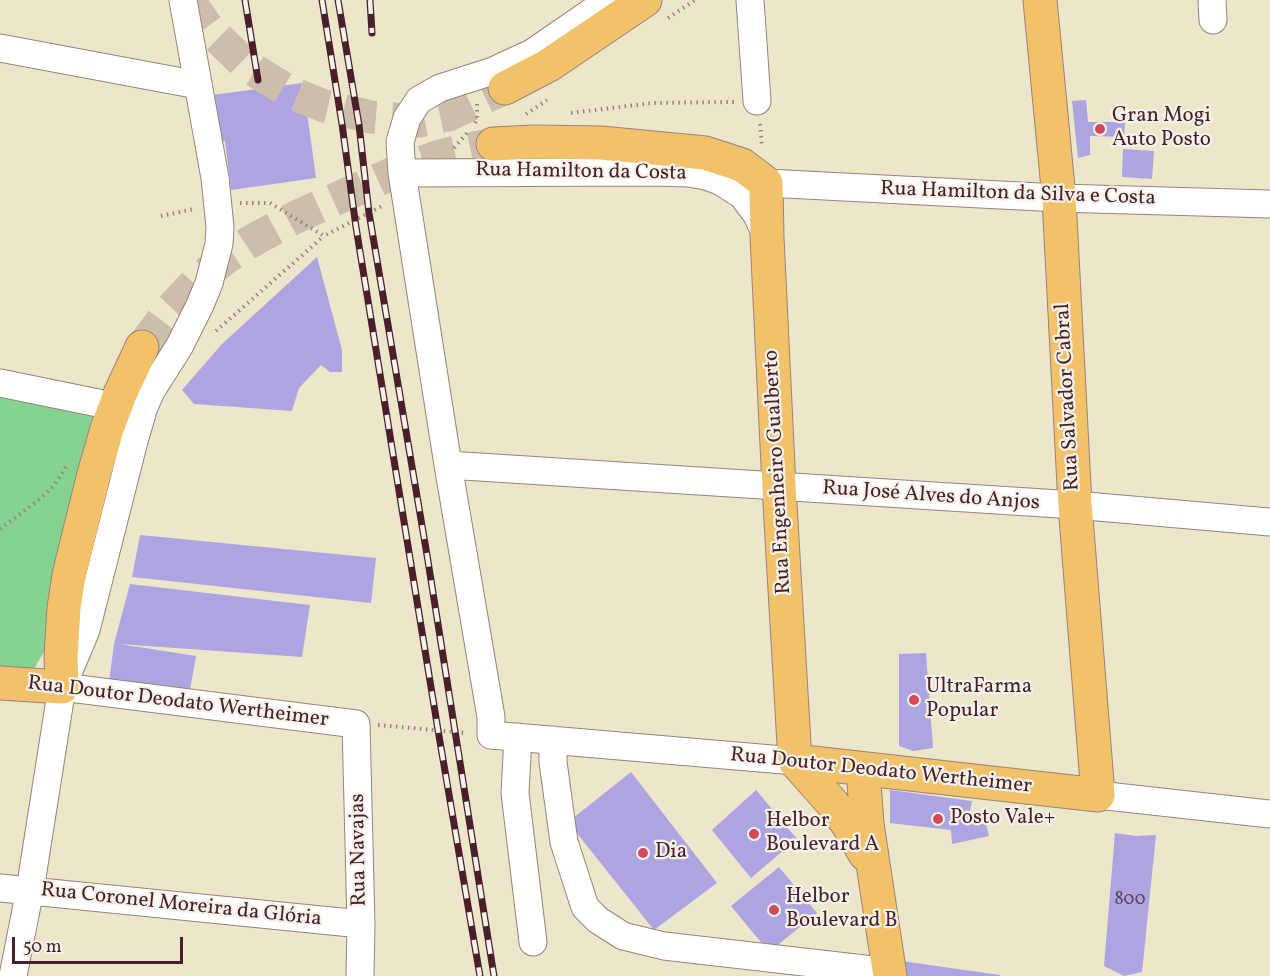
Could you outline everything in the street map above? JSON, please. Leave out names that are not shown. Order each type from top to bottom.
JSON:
[{"type":"main road","points":[[505,88],[549,64],[645,0]]},
{"type":"main road","name":"Rua Salvador Cabral","points":[[1040,0],[1059,198],[1075,506],[1098,795]]},
{"type":"main road","points":[[486,128],[534,142],[601,143],[705,153],[742,165],[766,183]]},
{"type":"main road","name":"Rua Engenheiro Gualberto","points":[[766,183],[766,237],[778,487],[795,761]]},
{"type":"main road","points":[[62,687],[64,608],[72,565],[107,429],[142,347]]},
{"type":"main road","name":"Rua Doutor Deodato Wertheimer","points":[[0,682],[62,687]]},
{"type":"main road","points":[[795,761],[847,823],[872,866]]},
{"type":"main road","name":"Rua Doutor Deodato Wertheimer","points":[[795,761],[1098,795]]},
{"type":"main road","points":[[863,769],[863,792],[872,866],[890,974]]},
{"type":"street","points":[[13,976],[30,890],[62,687],[86,630],[144,407],[151,391],[191,325],[209,283],[219,244],[218,203],[183,0]]},
{"type":"street","points":[[491,735],[490,717],[404,184],[400,142],[411,111],[419,100],[440,88],[493,71],[532,53],[609,0]]},
{"type":"street","points":[[750,0],[758,101]]},
{"type":"street","points":[[0,48],[198,85]]},
{"type":"street","name":"Rua Hamilton da Costa","points":[[404,184],[652,172],[689,173],[720,181],[742,195],[757,215],[766,237]]},
{"type":"street","name":"Rua Hamilton da Silva e Costa","points":[[766,183],[1059,198],[1270,204]]},
{"type":"street","points":[[0,383],[98,403]]},
{"type":"street","name":"Rua José Alves do Anjos","points":[[448,465],[1075,506],[1270,522]]},
{"type":"street","name":"Rua Doutor Deodato Wertheimer","points":[[62,687],[356,724]]},
{"type":"street","name":"Rua Navajas","points":[[356,724],[361,924],[360,976]]},
{"type":"street","name":"Rua Doutor Deodato Wertheimer","points":[[491,735],[795,761]]},
{"type":"street","points":[[518,738],[515,793],[533,942]]},
{"type":"street","points":[[552,740],[564,842],[585,907],[598,920],[623,936],[664,946],[890,974]]},
{"type":"street","name":"Rua Doutor Deodato Wertheimer","points":[[1098,795],[1270,814]]},
{"type":"street","name":"Rua Coronel Moreira da Glória","points":[[0,888],[361,924]]},
{"type":"path","points":[[564,114],[652,103],[758,101],[766,183]]},
{"type":"path","points":[[519,119],[530,118]]},
{"type":"path","points":[[209,338],[324,236],[404,184]]},
{"type":"path","points":[[161,216],[218,203],[270,203],[324,236]]},
{"type":"path","points":[[0,529],[40,500],[55,484],[69,463]]},
{"type":"path","points":[[356,724],[491,735]]},
{"type":"green space","points":[[0,396],[106,417],[52,638],[31,674],[0,670]]},
{"type":"building","points":[[303,83],[316,178],[231,190],[225,141],[218,142],[212,95]]},
{"type":"building","name":"Gran Mogi Auto Posto","points":[[1086,100],[1088,122],[1125,122],[1124,137],[1090,136],[1090,155],[1078,158],[1072,101]]},
{"type":"building","name":"Gran Mogi Auto Posto","points":[[1123,149],[1154,151],[1152,179],[1122,177]]},
{"type":"building","points":[[317,257],[342,350],[342,372],[330,372],[321,365],[299,388],[292,411],[194,404],[182,390],[222,344]]},
{"type":"building","points":[[140,535],[376,558],[371,603],[132,577]]},
{"type":"building","points":[[130,584],[310,605],[302,657],[119,644],[196,656],[190,690],[109,682],[114,644]]},
{"type":"building","name":"UltraFarma Popular","points":[[926,653],[933,748],[913,751],[899,746],[899,654]]},
{"type":"building","name":"Dia","points":[[631,772],[717,883],[654,930],[568,822]]},
{"type":"building","name":"Helbor Boulevard A","points":[[756,790],[797,839],[751,878],[712,830]]},
{"type":"building","name":"Posto Vale+","points":[[890,790],[972,801],[969,816],[984,815],[989,836],[952,844],[951,830],[890,823]]},
{"type":"building","points":[[1115,833],[1136,836],[1156,835],[1142,972],[1124,976],[1104,966]]},
{"type":"building","name":"Helbor Boulevard B","points":[[779,867],[817,913],[769,952],[731,906]]},
{"type":"building","points":[[901,961],[1000,975],[1000,976],[903,976]]},
{"type":"tunnel","points":[[188,0],[208,28],[247,66],[290,92],[324,106],[371,117],[419,121],[448,115],[505,88]]},
{"type":"tunnel","points":[[142,347],[171,309],[199,279],[250,242],[296,217],[400,170],[443,155],[493,144]]},
{"type":"railway","points":[[245,0],[258,80]]},
{"type":"railway","points":[[322,0],[356,227],[480,976]]},
{"type":"railway","points":[[338,0],[359,125],[369,213],[427,555],[494,976]]},
{"type":"railway","points":[[370,0],[372,33]]},
{"type":"place","name":"Gran Mogi Auto Posto","points":[[1100,129]]},
{"type":"place","name":"UltraFarma Popular","points":[[914,700]]},
{"type":"place","name":"Posto Vale+","points":[[938,819]]},
{"type":"place","name":"Helbor Boulevard A","points":[[754,834]]},
{"type":"place","name":"Dia","points":[[643,853]]},
{"type":"place","name":"Helbor Boulevard B","points":[[774,910]]}]
